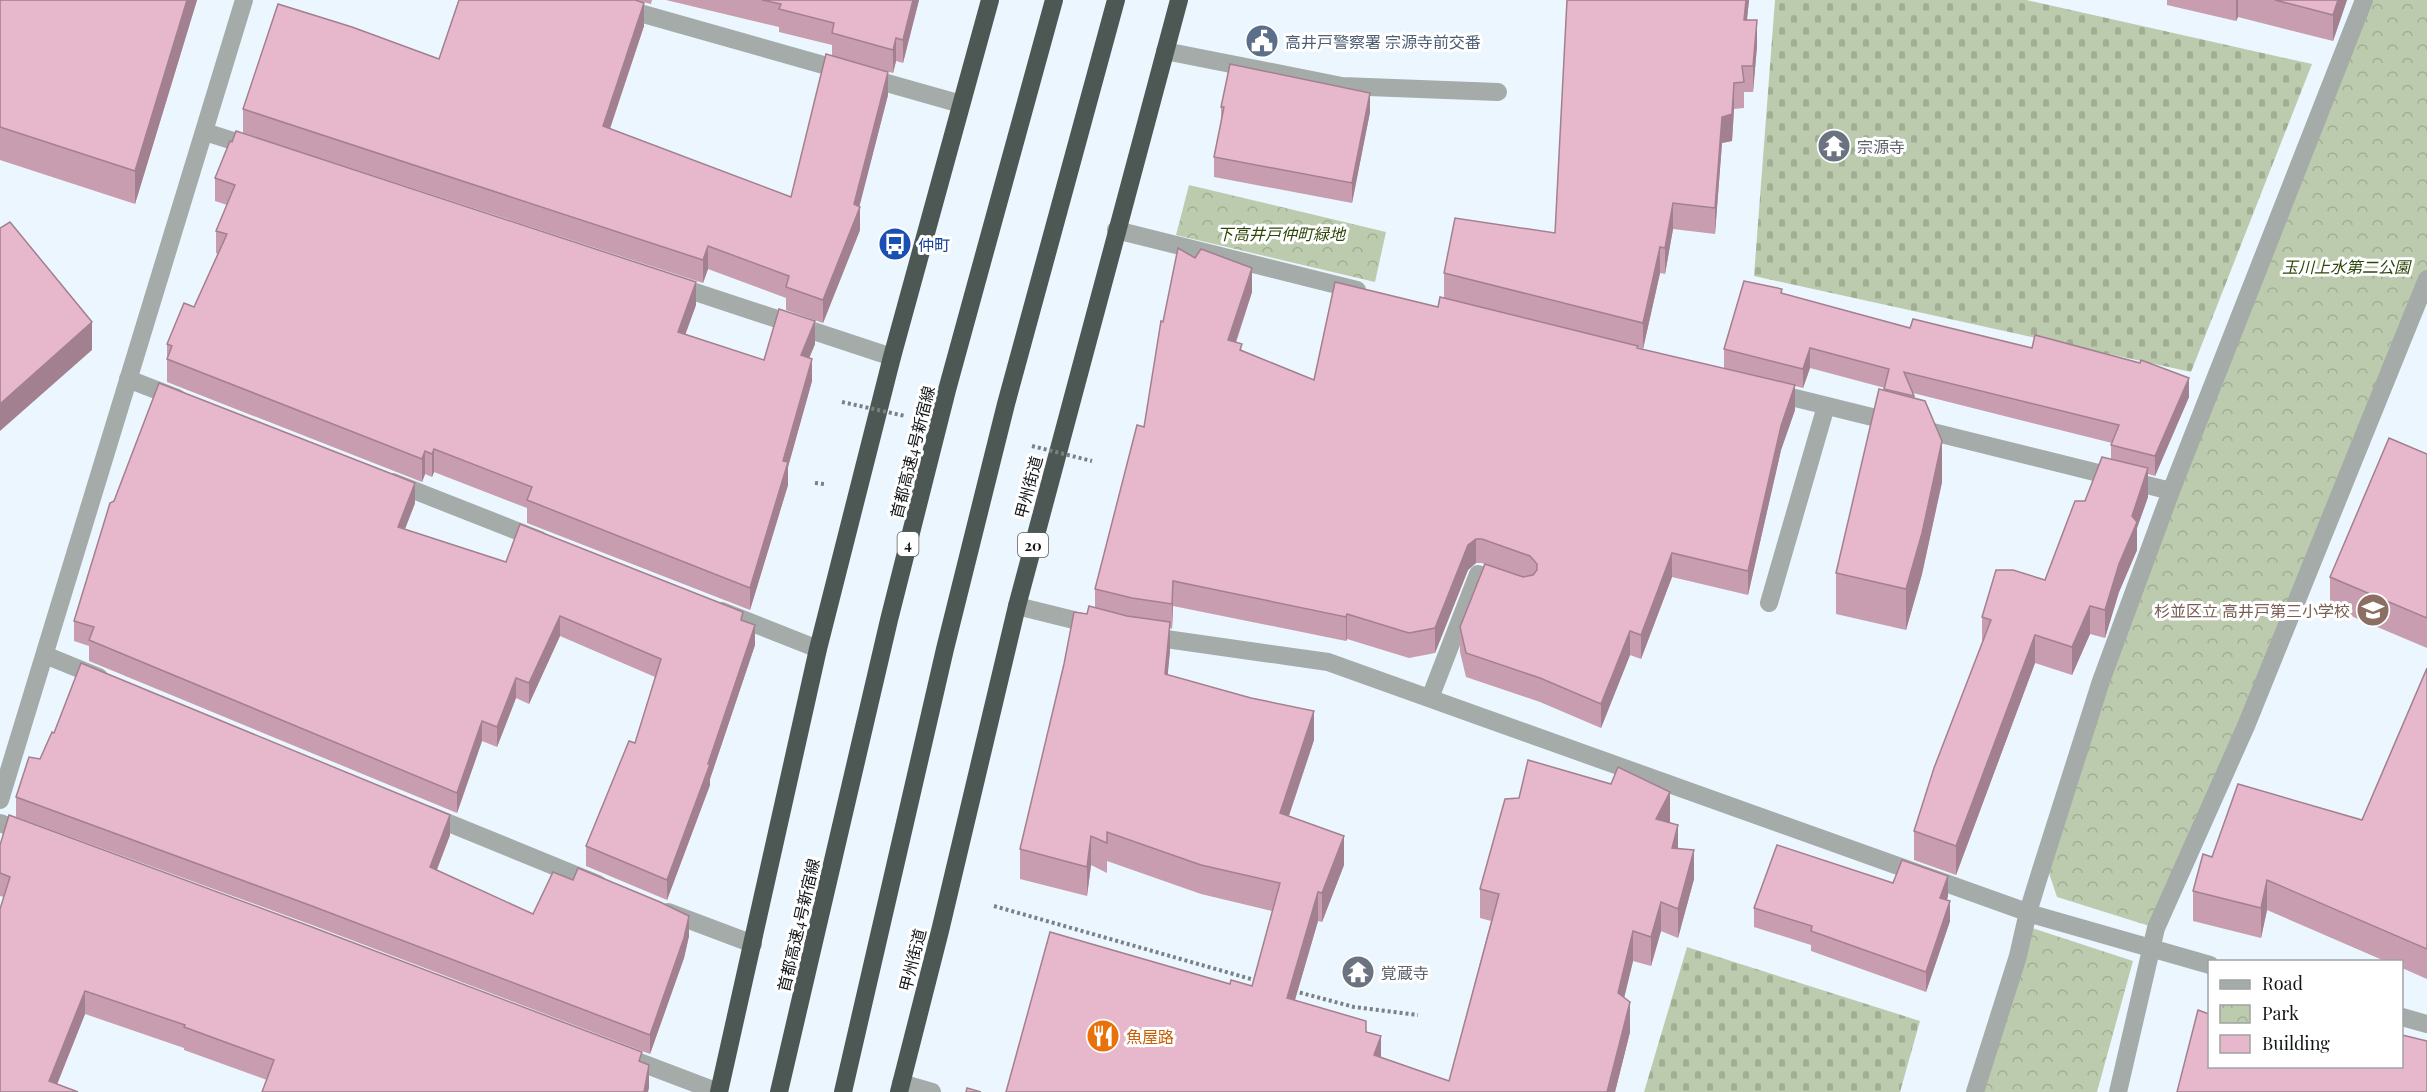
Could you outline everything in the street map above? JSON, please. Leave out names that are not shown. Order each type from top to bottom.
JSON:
[{"type":"highway","points":[[718,1092],[818,649],[892,357],[990,0]]},
{"type":"highway","name":"首都高速4号新宿線","points":[[779,1092],[892,608],[947,390],[1054,0]]},
{"type":"highway","points":[[843,1092],[956,602],[1006,404],[1116,0]]},
{"type":"highway","name":"甲州街道","points":[[900,1088],[940,931],[1017,606],[1179,0]]},
{"type":"street","points":[[0,800],[244,0]]},
{"type":"street","points":[[594,0],[961,104]]},
{"type":"street","points":[[1975,1092],[2018,956],[2028,912],[2101,681],[2171,491],[2364,0]]},
{"type":"street","points":[[1165,51],[1342,86],[1498,92]]},
{"type":"street","points":[[205,132],[273,154]]},
{"type":"street","points":[[1116,230],[1377,295]]},
{"type":"street","points":[[656,279],[892,357]]},
{"type":"street","points":[[2118,1092],[2156,928],[2246,726],[2427,279]]},
{"type":"street","points":[[128,379],[195,405]]},
{"type":"street","points":[[1757,389],[2171,491]]},
{"type":"street","points":[[1768,603],[1826,406]]},
{"type":"street","points":[[372,474],[560,548]]},
{"type":"street","points":[[1430,698],[1478,574],[1516,588]]},
{"type":"street","points":[[703,604],[818,649]]},
{"type":"street","points":[[1017,606],[1111,629]]},
{"type":"street","points":[[1130,633],[1328,662],[2028,912],[2208,964]]},
{"type":"street","points":[[45,655],[110,682]]},
{"type":"street","points":[[411,807],[616,891]]},
{"type":"street","points":[[0,823],[44,839]]},
{"type":"street","points":[[648,904],[753,944]]},
{"type":"street","points":[[2403,1017],[2427,1024]]},
{"type":"street","points":[[604,1049],[718,1092]]},
{"type":"street","points":[[900,1088],[932,1092]]},
{"type":"path","points":[[815,483],[825,484]]},
{"type":"path","points":[[994,906],[1266,984]]},
{"type":"path","points":[[1288,990],[1354,1007],[1418,1015]]},
{"type":"green space","points":[[1775,0],[2026,0],[2312,64],[2191,372],[1754,276]]},
{"type":"green space","name":"玉川上水第二公園","points":[[2364,0],[2427,0],[2427,279],[2156,928],[2057,897],[2049,873],[2101,681]]},
{"type":"green space","name":"下高井戸仲町緑地","points":[[1189,185],[1386,232],[1375,282],[1176,235]]},
{"type":"green space","points":[[2032,928],[2133,961],[2097,1092],[1982,1092]]},
{"type":"green space","points":[[1687,947],[1920,1021],[1900,1092],[1644,1092]]},
{"type":"building","points":[[0,0],[187,0],[135,171],[0,127]]},
{"type":"building","points":[[459,0],[635,0],[644,3],[603,126],[791,197],[826,54],[888,72],[854,204],[860,207],[823,300],[786,287],[789,276],[708,246],[703,260],[243,109],[278,4],[352,27],[439,59]]},
{"type":"building","points":[[762,0],[913,0],[903,40],[896,38],[893,50],[832,33],[834,23],[779,9],[781,4]]},
{"type":"building","points":[[1567,0],[1746,0],[1744,20],[1757,20],[1753,66],[1742,66],[1744,82],[1734,83],[1732,114],[1722,117],[1715,208],[1673,203],[1665,248],[1660,247],[1643,323],[1444,273],[1455,218],[1555,233]]},
{"type":"building","points":[[2275,0],[2338,0],[2333,15]]},
{"type":"building","points":[[1230,64],[1370,93],[1352,183],[1214,157]]},
{"type":"building","points":[[236,131],[696,282],[678,332],[764,360],[779,309],[815,321],[801,355],[812,359],[783,461],[788,462],[750,588],[527,500],[532,487],[434,449],[432,454],[425,451],[422,459],[167,359],[172,346],[167,344],[184,303],[194,307],[227,234],[216,231],[235,185],[215,178]]},
{"type":"building","points":[[10,222],[92,322],[0,404],[0,228]]},
{"type":"building","points":[[1178,248],[1195,258],[1201,249],[1252,268],[1228,340],[1242,344],[1240,350],[1314,380],[1335,282],[1438,307],[1440,297],[1638,346],[1637,348],[1795,385],[1781,426],[1748,571],[1672,553],[1641,635],[1630,631],[1601,704],[1540,678],[1466,653],[1460,627],[1485,564],[1523,577],[1533,575],[1537,570],[1537,564],[1530,556],[1482,539],[1476,539],[1468,545],[1435,628],[1409,633],[1347,614],[1346,617],[1173,581],[1172,604],[1095,589],[1137,425],[1144,427],[1161,321],[1163,322]]},
{"type":"building","points":[[1744,281],[1782,289],[1781,293],[1910,328],[1913,319],[2032,348],[2035,335],[2140,363],[2141,360],[2189,378],[2155,456],[2111,445],[2119,425],[1904,372],[1914,396],[1884,389],[1889,369],[1810,348],[1803,369],[1724,349]]},
{"type":"building","points":[[159,383],[415,483],[398,527],[506,562],[520,524],[743,612],[741,620],[755,625],[708,764],[710,764],[667,880],[586,846],[629,741],[635,743],[661,659],[560,616],[529,683],[516,678],[497,727],[482,721],[457,793],[89,640],[94,627],[74,621],[110,503],[114,501]]},
{"type":"building","points":[[1879,389],[1925,401],[1942,441],[1922,533],[1906,589],[1836,573]]},
{"type":"building","points":[[2389,438],[2427,454],[2427,618],[2330,577]]},
{"type":"building","points":[[2102,457],[2148,468],[2132,516],[2137,522],[2119,564],[2105,610],[2090,606],[2072,647],[2035,635],[1956,846],[1914,831],[1934,768],[1991,620],[1982,617],[1996,570],[2013,570],[2045,580],[2075,501],[2085,501]]},
{"type":"building","points":[[1089,606],[1127,616],[1170,622],[1165,674],[1251,698],[1314,711],[1280,813],[1344,836],[1322,893],[1318,892],[1287,998],[1366,1021],[1366,1032],[1381,1036],[1374,1055],[1449,1081],[1499,894],[1480,889],[1505,799],[1519,798],[1528,760],[1611,784],[1618,767],[1670,792],[1656,819],[1678,825],[1672,848],[1694,850],[1678,909],[1661,902],[1651,937],[1633,931],[1618,993],[1630,1002],[1607,1092],[1006,1092],[1050,932],[1230,984],[1231,980],[1252,986],[1280,883],[1201,865],[1107,832],[1107,843],[1091,836],[1087,867],[1020,849],[1064,664],[1074,612],[1087,614]]},
{"type":"building","points":[[81,663],[450,815],[430,867],[533,914],[553,872],[573,880],[578,868],[689,916],[684,938],[650,1035],[312,906],[16,797],[29,757],[40,759],[52,732],[54,733]]},
{"type":"building","points":[[2427,668],[2427,949],[2267,880],[2261,908],[2193,891],[2203,854],[2212,857],[2238,784],[2362,820]]},
{"type":"building","points":[[9,815],[642,1052],[639,1061],[649,1065],[644,1092],[262,1092],[274,1060],[184,1027],[185,1025],[85,991],[49,1081],[78,1092],[0,1092],[0,909],[10,877],[0,873],[0,845]]},
{"type":"building","points":[[1777,845],[1893,883],[1902,860],[1948,876],[1940,898],[1950,901],[1926,972],[1811,931],[1812,926],[1754,908]]},
{"type":"building","points":[[2198,1010],[2208,1014],[2208,1068],[2403,1068],[2403,1035],[2427,1041],[2427,1092],[2177,1092]]},
{"type":"building","points":[[967,1088],[981,1092],[966,1092]]},
{"type":"place","name":"高井戸警察署 宗源寺前交番","points":[[1262,41]]},
{"type":"place","name":"宗源寺","points":[[1834,146]]},
{"type":"place","name":"仲町","points":[[895,244]]},
{"type":"place","name":"杉並区立 高井戸第三小学校","points":[[2373,610]]},
{"type":"place","name":"覚蔵寺","points":[[1358,972]]},
{"type":"place","name":"魚屋路","points":[[1103,1036]]}]
